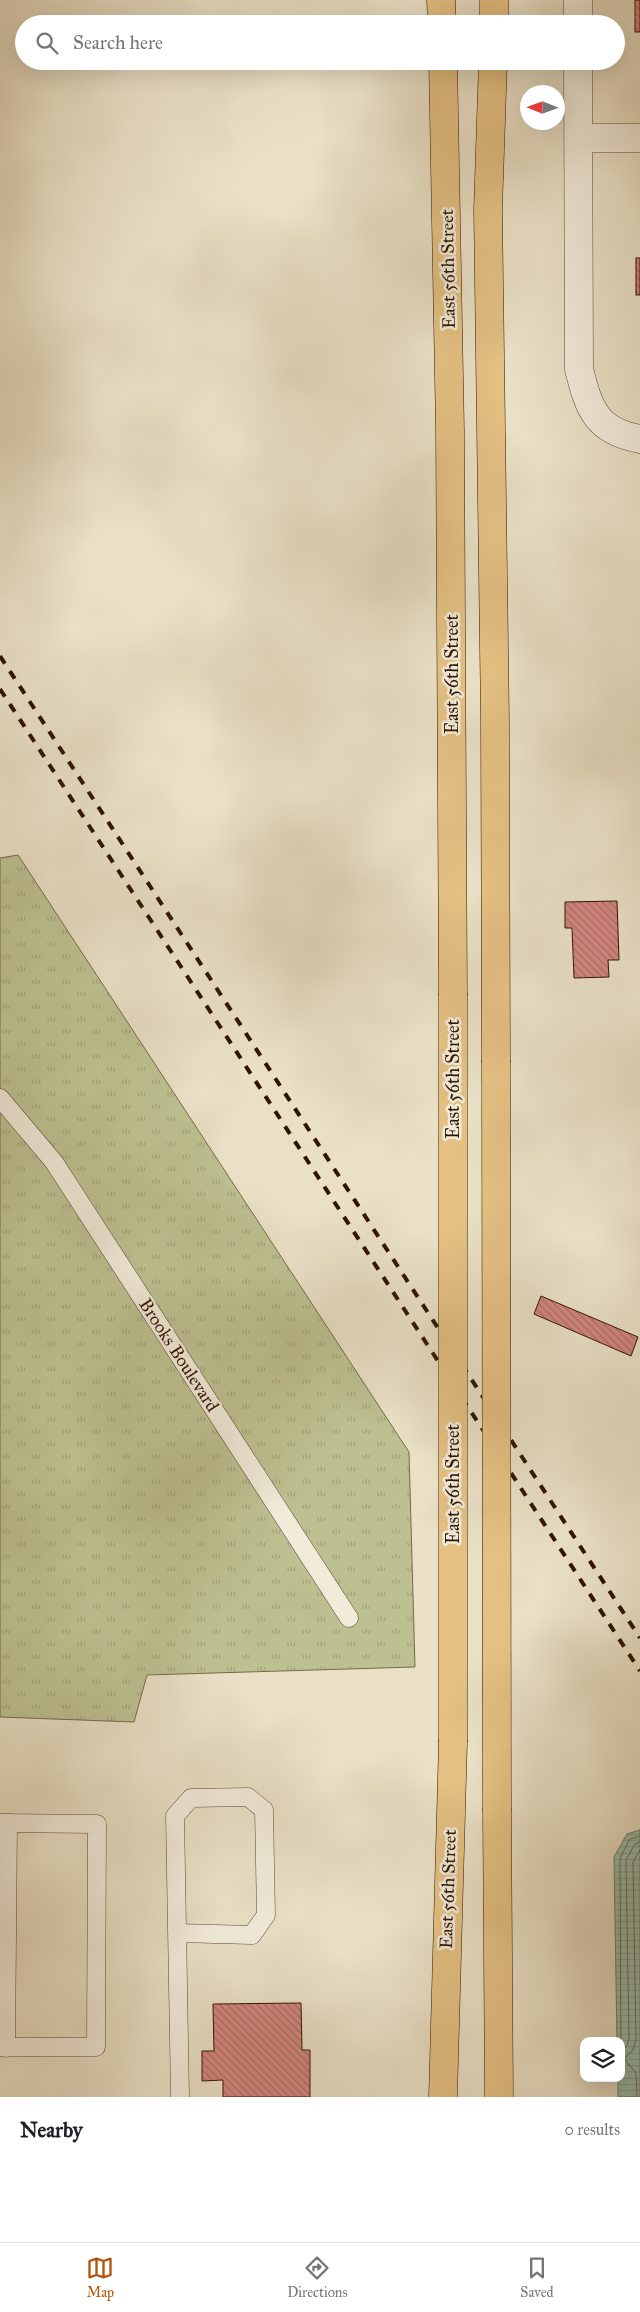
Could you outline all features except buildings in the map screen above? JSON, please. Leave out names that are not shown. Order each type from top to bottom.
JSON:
[{"type":"main road","points":[[441,0],[442,15]]},
{"type":"main road","points":[[494,0],[494,15]]},
{"type":"main road","name":"East 56th Street","points":[[442,2097],[452,1742],[453,993],[450,430],[443,70]]},
{"type":"main road","points":[[492,70],[488,209],[495,720],[499,2097]]},
{"type":"street","points":[[578,0],[578,15]]},
{"type":"street","points":[[578,70],[579,369],[589,406],[597,419],[623,436],[640,438]]},
{"type":"street","points":[[579,138],[640,138]]},
{"type":"lane","name":"Brooks Boulevard","points":[[0,1098],[54,1162],[349,1618]]},
{"type":"lane","points":[[177,1933],[252,1935],[266,1915],[264,1810],[248,1798],[191,1798],[176,1816],[177,1933],[180,2097]]},
{"type":"lane","points":[[4,1823],[97,1824],[96,2047],[3,2047],[4,1823]]},
{"type":"green space","points":[[18,855],[409,1452],[415,1667],[147,1675],[134,1722],[0,1717],[0,858]]},
{"type":"water","points":[[640,1830],[640,2097],[618,2097],[618,2082],[625,2082],[625,2037],[617,2037],[614,1857],[627,1834]]},
{"type":"railway","points":[[0,656],[640,1638]]},
{"type":"railway","points":[[0,689],[640,1671]]}]
